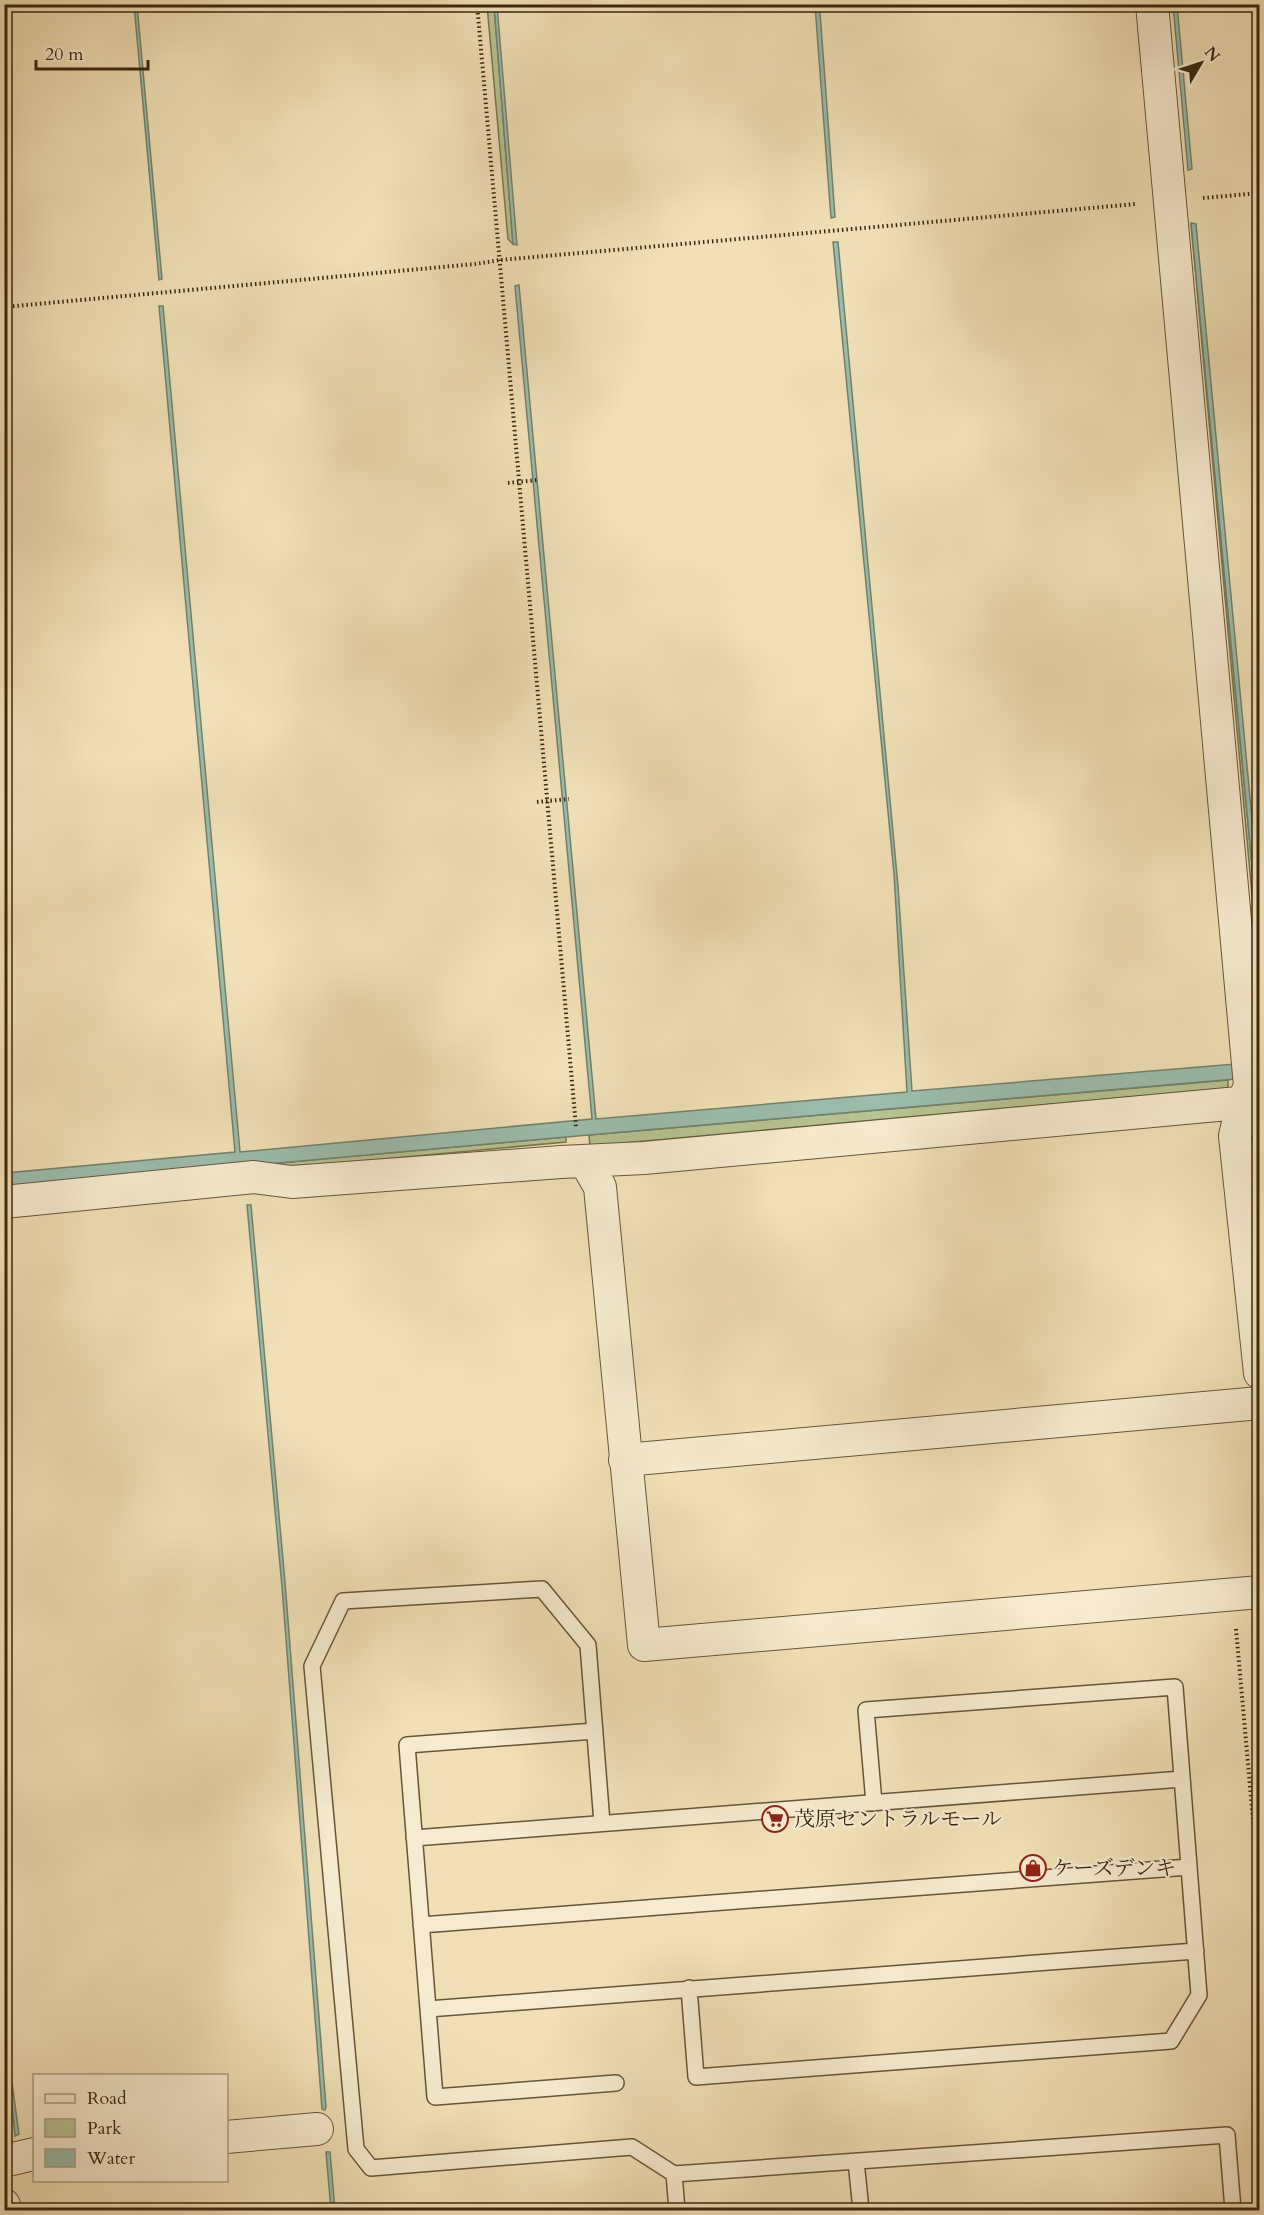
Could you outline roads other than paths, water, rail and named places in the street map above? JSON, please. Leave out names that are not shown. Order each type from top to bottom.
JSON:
[{"type":"street","points":[[1152,4],[1250,1086],[1251,1101],[1235,1136],[1260,1373]]},
{"type":"street","points":[[4,1202],[254,1178],[292,1182],[668,1156],[1251,1101]]},
{"type":"street","points":[[585,1161],[600,1187],[644,1645],[1260,1592]]},
{"type":"street","points":[[625,1460],[1260,1403]]},
{"type":"street","points":[[228,2137],[317,2129]]},
{"type":"street","points":[[4,2161],[33,2154]]},
{"type":"street","points":[[4,2205],[5,2211]]},
{"type":"lane","points":[[602,1823],[588,1645],[542,1589],[343,1601],[312,1666],[356,2149],[371,2168],[632,2147],[674,2174],[1227,2135],[1233,2211]]},
{"type":"lane","points":[[689,1989],[696,2077],[1171,2041],[1199,1995],[1175,1687],[866,1710],[874,1803]]},
{"type":"lane","points":[[595,1731],[407,1745],[435,2097],[616,2083]]},
{"type":"lane","points":[[414,1838],[1182,1779]]},
{"type":"lane","points":[[421,1925],[1189,1867]]},
{"type":"lane","points":[[428,2009],[1196,1951]]},
{"type":"lane","points":[[856,2161],[861,2211]]},
{"type":"lane","points":[[674,2174],[677,2211]]},
{"type":"water","points":[[134,5],[137,5],[162,279],[159,280]]},
{"type":"water","points":[[494,5],[497,5],[517,245],[513,244]]},
{"type":"water","points":[[815,5],[819,5],[820,12],[835,217],[831,218]]},
{"type":"water","points":[[1173,5],[1177,5],[1192,169],[1188,170]]},
{"type":"water","points":[[1191,223],[1196,224],[1259,893],[1259,939]]},
{"type":"water","points":[[833,242],[838,242],[898,886],[912,1091],[1259,1062],[1259,1077],[5,1188],[5,1173],[235,1152],[159,306],[163,306],[240,1152],[592,1119],[515,286],[519,285],[596,1119],[907,1092],[894,874]]},
{"type":"water","points":[[247,1205],[251,1205],[285,1582],[325,2110],[322,2109],[282,1587]]},
{"type":"water","points":[[4,2024],[19,2134],[15,2136],[5,2034]]},
{"type":"water","points":[[326,2152],[330,2152],[335,2210],[331,2210]]},
{"type":"place","name":"茂原セントラルモール","points":[[775,1819]]},
{"type":"place","name":"ケーズデンキ","points":[[1033,1868]]}]
